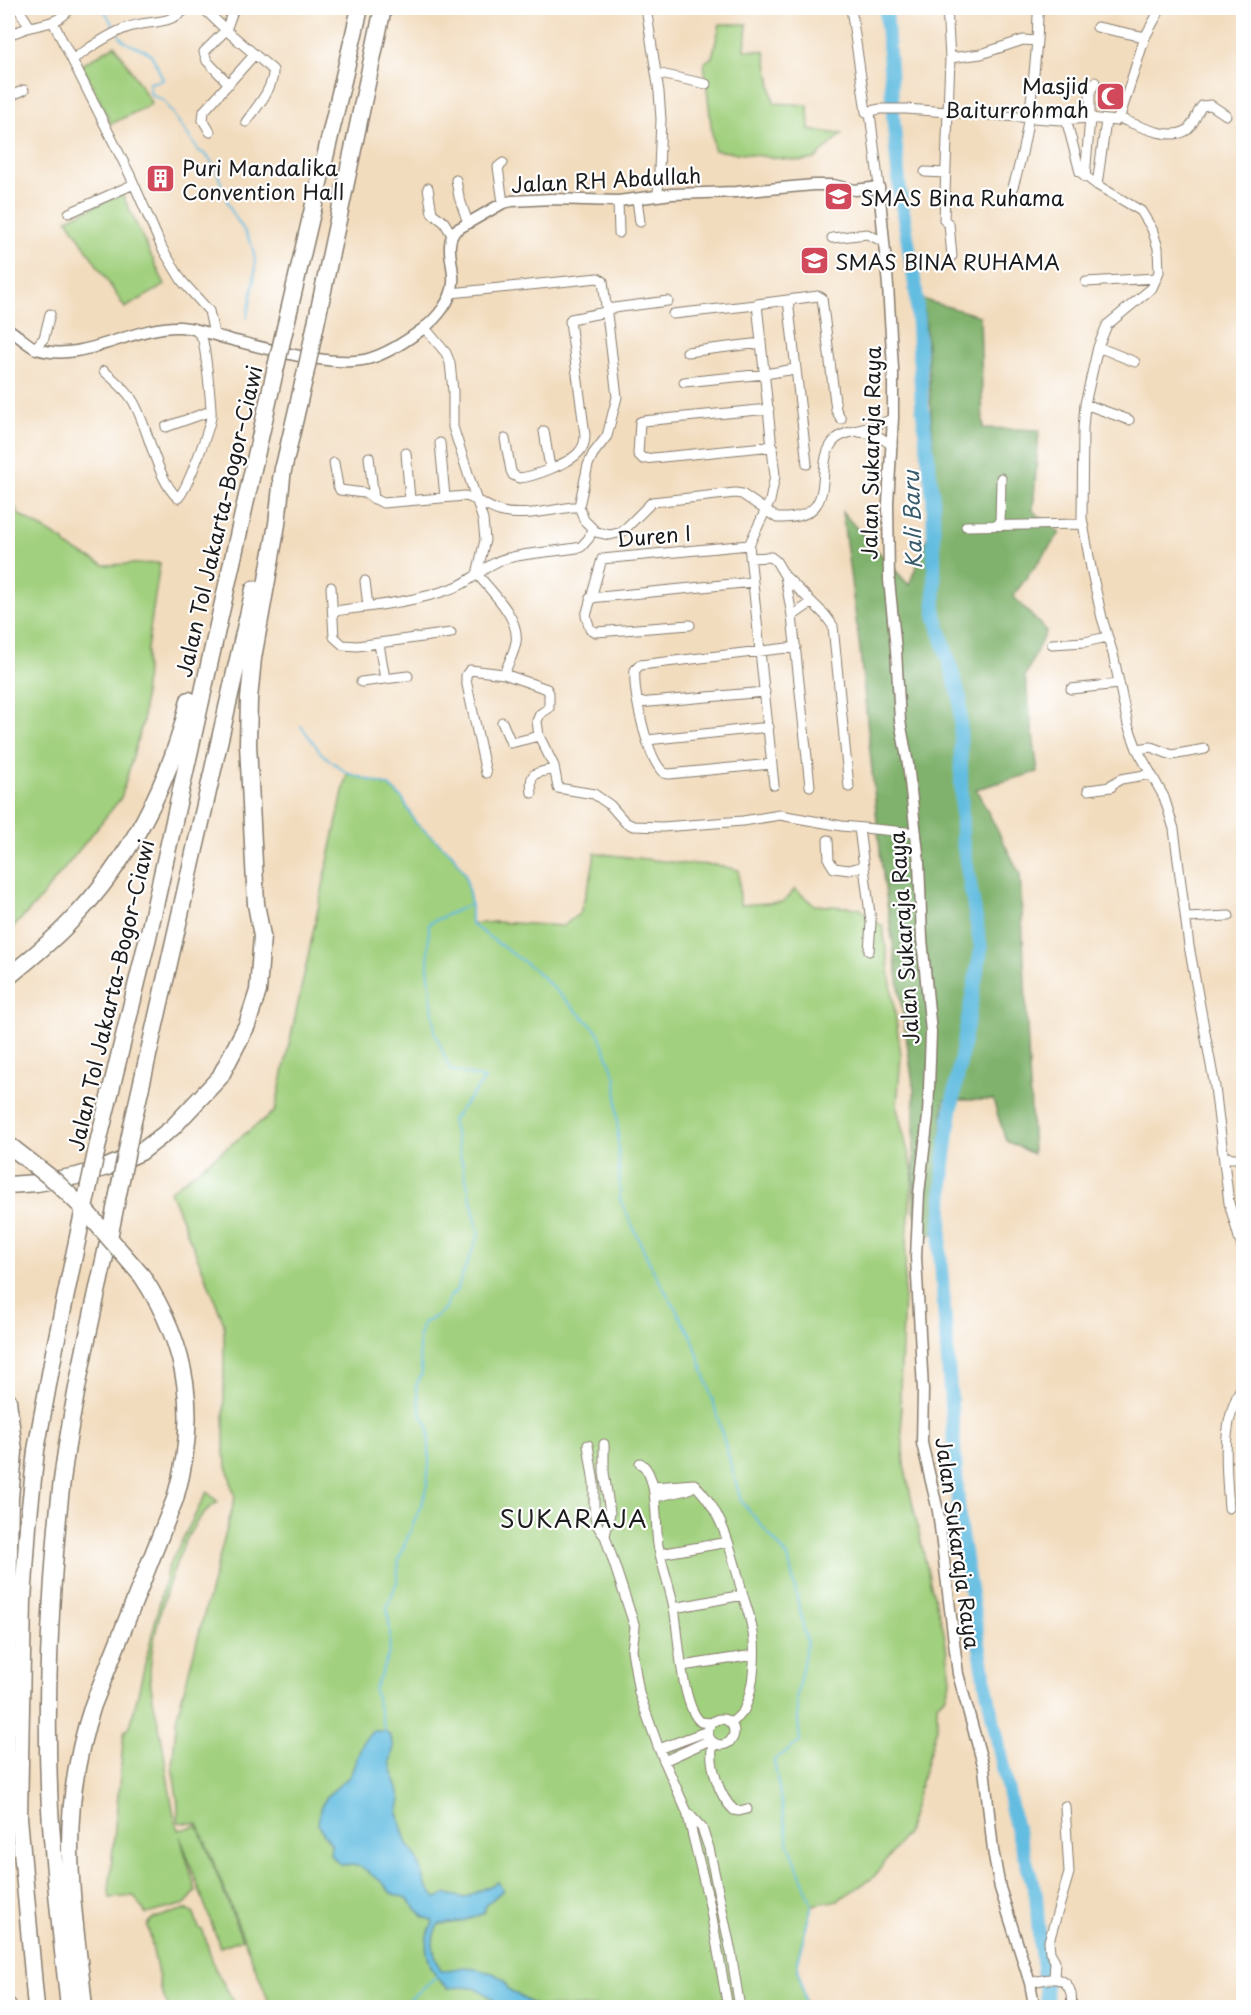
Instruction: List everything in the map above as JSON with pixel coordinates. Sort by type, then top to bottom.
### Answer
[{"type":"highway","name":"Jalan Tol Jakarta–Bogor–Ciawi","points":[[36,2007],[19,1817],[23,1600],[36,1450],[55,1347],[99,1139],[148,937],[275,370],[360,8]]},
{"type":"highway","points":[[69,2007],[50,1810],[48,1696],[57,1527],[66,1456],[76,1395],[132,1126],[305,375],[383,8]]},
{"type":"highway","points":[[8,977],[55,937],[88,902],[129,846],[164,777],[183,725],[237,504],[262,427]]},
{"type":"highway","points":[[8,1185],[77,1176],[107,1167],[141,1152],[172,1128],[220,1077],[247,1025],[258,991],[262,936],[256,899],[248,744],[249,699],[255,648],[277,524],[283,468]]},
{"type":"highway","points":[[9,1146],[54,1181],[85,1210],[142,1276],[159,1302],[172,1331],[184,1370],[188,1406],[188,1437],[175,1499],[93,1705],[84,1731],[77,1767],[72,1800],[70,1846],[84,2007]]},
{"type":"highway","points":[[8,1400],[14,1452],[10,1498],[8,1602]]},
{"type":"street","points":[[18,8],[30,27]]},
{"type":"street","points":[[8,36],[30,27],[53,22],[70,8]]},
{"type":"street","points":[[73,59],[111,34],[129,27],[168,21],[187,8]]},
{"type":"street","points":[[203,8],[273,70],[274,73],[262,99],[246,122]]},
{"type":"street","points":[[229,84],[207,61],[204,52],[226,30],[234,8]]},
{"type":"street","points":[[646,8],[661,119],[658,196]]},
{"type":"street","points":[[850,8],[866,112],[870,114],[879,187]]},
{"type":"street","points":[[947,8],[950,58],[944,220],[949,224],[952,256]]},
{"type":"street","points":[[1014,187],[1028,117],[1039,8]]},
{"type":"street","points":[[866,112],[880,109],[906,109],[1116,121],[1119,118],[1145,37],[1161,8]]},
{"type":"street","points":[[53,22],[134,184],[162,248],[182,281],[208,311],[212,319],[214,334]]},
{"type":"street","points":[[1097,27],[1145,37]]},
{"type":"street","points":[[950,58],[981,54],[1023,40],[1037,41]]},
{"type":"street","points":[[210,132],[203,120],[204,111],[255,54]]},
{"type":"street","points":[[656,73],[706,84]]},
{"type":"street","points":[[1085,177],[1090,94],[1095,81]]},
{"type":"street","points":[[8,97],[24,90]]},
{"type":"street","points":[[1119,118],[1153,131],[1178,133],[1187,130],[1202,106],[1211,105],[1226,115]]},
{"type":"street","points":[[1066,119],[1078,167],[1085,177],[1131,204],[1145,216],[1152,229],[1160,260],[1157,278],[1147,294],[1107,325],[1098,347],[1085,404],[1083,524],[1091,568],[1128,725],[1137,749],[1164,797],[1172,819],[1189,946],[1215,1087],[1229,1203],[1234,1227],[1244,1255]]},
{"type":"street","points":[[1097,185],[1106,121]]},
{"type":"street","points":[[503,163],[498,167],[503,203]]},
{"type":"street","points":[[924,172],[945,173]]},
{"type":"street","points":[[456,180],[468,223]]},
{"type":"street","points":[[69,213],[134,184]]},
{"type":"street","name":"Jalan RH Abdullah","points":[[452,235],[503,203],[552,199],[618,201],[814,185],[833,185],[855,190],[879,187]]},
{"type":"street","name":"Jalan Sukaraja Raya","points":[[879,187],[892,349],[893,418],[888,503],[888,571],[900,721],[908,764],[916,834],[931,1041],[928,1116],[918,1204],[916,1257],[923,1390],[922,1443],[938,1511],[958,1674],[984,1768],[993,1850],[1000,1888],[1034,1982]]},
{"type":"street","points":[[8,329],[22,337],[34,349],[45,351],[79,350],[160,327],[193,328],[320,358],[353,361],[370,358],[387,351],[424,327],[440,311],[451,293],[453,283],[450,246],[452,235],[444,222],[432,213],[428,188]]},
{"type":"street","points":[[637,199],[640,222]]},
{"type":"street","points":[[618,201],[619,233]]},
{"type":"street","points":[[832,238],[867,234],[884,242]]},
{"type":"street","points":[[451,293],[598,278],[603,281],[616,401],[607,436],[593,454],[588,465],[579,506],[584,520],[592,528],[604,534],[616,535],[628,528],[652,502],[713,495],[742,494],[765,512],[777,518],[800,516],[813,509],[820,498],[828,451],[839,436],[885,424],[893,418]]},
{"type":"street","points":[[1086,282],[1157,278]]},
{"type":"street","points":[[673,314],[818,296],[822,298],[836,410],[841,419]]},
{"type":"street","points":[[788,300],[807,464]]},
{"type":"street","points":[[505,439],[511,471],[516,477],[522,478],[550,468],[578,454],[585,440],[571,319],[606,310],[668,302]]},
{"type":"street","points":[[756,305],[773,446],[774,487],[749,545],[762,651],[774,785]]},
{"type":"street","points":[[34,349],[44,338],[50,314]]},
{"type":"street","points":[[424,327],[446,353],[450,363],[453,427],[483,520],[485,540],[477,574]]},
{"type":"street","points":[[104,371],[126,391],[134,402],[161,469],[172,492],[178,498],[183,495],[188,483],[211,417],[203,339],[193,328]]},
{"type":"street","points":[[687,352],[761,343]]},
{"type":"street","points":[[1098,347],[1136,362]]},
{"type":"street","points":[[684,382],[795,369]]},
{"type":"street","points":[[1085,404],[1129,420]]},
{"type":"street","points":[[768,408],[640,422],[638,454],[643,459],[773,446]]},
{"type":"street","points":[[166,427],[211,411]]},
{"type":"street","points":[[544,430],[550,468]]},
{"type":"street","points":[[857,432],[875,434],[892,445]]},
{"type":"street","points":[[440,443],[444,497]]},
{"type":"street","points":[[406,453],[410,500]]},
{"type":"street","points":[[369,457],[374,499]]},
{"type":"street","points":[[334,463],[340,490],[358,492],[383,503],[465,496],[475,498],[499,511],[514,514],[579,506]]},
{"type":"street","points":[[1000,525],[1001,478]]},
{"type":"street","points":[[966,526],[1083,524]]},
{"type":"street","points":[[333,611],[412,600],[443,591],[469,581],[477,574],[507,558],[581,546],[589,538],[592,528]]},
{"type":"street","name":"Duren I","points":[[590,598],[602,559],[605,557],[749,545]]},
{"type":"street","points":[[750,558],[771,557],[776,561],[785,576],[825,615],[834,631],[849,787]]},
{"type":"street","points":[[477,574],[500,601],[513,622],[516,642],[504,674]]},
{"type":"street","points":[[785,576],[796,647],[810,786]]},
{"type":"street","points":[[365,581],[369,606]]},
{"type":"street","points":[[690,625],[596,632],[590,629],[586,616],[590,598],[753,582]]},
{"type":"street","points":[[331,587],[336,641],[351,646],[451,633]]},
{"type":"street","points":[[792,616],[811,603]]},
{"type":"street","points":[[1052,644],[1085,642],[1107,637]]},
{"type":"street","points":[[379,644],[385,679]]},
{"type":"street","points":[[772,764],[669,774],[660,770],[649,749],[638,703],[634,670],[640,665],[796,647]]},
{"type":"street","points":[[486,773],[466,675],[470,670],[504,674],[549,691],[549,708],[540,714],[537,721],[539,736],[554,766],[558,788],[594,794],[610,805],[625,822],[633,826],[662,827],[743,821],[780,814],[822,823],[916,834]]},
{"type":"street","points":[[361,681],[408,676]]},
{"type":"street","points":[[1071,689],[1119,684]]},
{"type":"street","points":[[638,703],[765,692]]},
{"type":"street","points":[[502,722],[511,743],[539,736]]},
{"type":"street","points":[[647,740],[769,727]]},
{"type":"street","points":[[1137,749],[1151,747],[1162,749],[1172,755],[1205,749]]},
{"type":"street","points":[[532,793],[529,782],[531,777],[553,769]]},
{"type":"street","points":[[1088,790],[1111,788],[1111,785],[1121,779],[1151,774]]},
{"type":"street","points":[[859,828],[871,922],[869,951]]},
{"type":"street","points":[[828,840],[830,860],[834,868],[849,870],[864,866]]},
{"type":"street","points":[[1186,918],[1229,916]]},
{"type":"street","points":[[1224,1157],[1244,1159]]},
{"type":"street","points":[[1229,1508],[1226,1456],[1229,1417],[1233,1402],[1244,1382]]},
{"type":"street","points":[[604,1444],[604,1472],[610,1513],[605,1536]]},
{"type":"street","points":[[588,1445],[593,1478],[595,1522],[605,1536],[635,1627],[632,1650],[635,1674],[645,1712],[687,1812],[710,1906],[728,2007]]},
{"type":"street","points":[[640,1462],[646,1466],[654,1487],[660,1554],[674,1608],[682,1666],[692,1713],[711,1734],[724,1745],[729,1743],[735,1733],[731,1723],[721,1719],[711,1734],[664,1761]]},
{"type":"street","points":[[654,1487],[696,1485],[708,1498],[728,1542],[753,1629],[754,1655],[746,1704],[741,1714],[731,1723]]},
{"type":"street","points":[[654,1497],[687,1490],[696,1485]]},
{"type":"street","points":[[660,1554],[728,1542]]},
{"type":"street","points":[[674,1608],[742,1595]]},
{"type":"street","points":[[682,1666],[754,1655]]},
{"type":"street","points":[[659,1749],[711,1734]]},
{"type":"street","points":[[711,1734],[712,1767],[724,1797],[734,1810],[747,1809]]},
{"type":"street","points":[[1052,1979],[1055,1961],[1050,1952],[1049,1941],[1069,1873],[1065,1806]]},
{"type":"street","points":[[687,1812],[702,1828],[709,1848],[740,2007]]},
{"type":"street","points":[[1032,2007],[1034,1982],[1052,1979],[1066,1985],[1071,1993],[1070,2007]]},
{"type":"green space","points":[[720,24],[747,24],[745,50],[765,51],[774,103],[808,105],[809,130],[842,134],[815,159],[801,161],[714,150],[704,63],[712,57]]},
{"type":"green space","points":[[115,45],[152,104],[111,124],[82,65]]},
{"type":"green space","points":[[122,194],[165,285],[125,308],[67,219]]},
{"type":"green space","points":[[921,299],[980,316],[983,428],[1039,430],[1033,511],[1060,533],[1013,596],[1046,631],[1025,676],[1038,772],[976,789],[1020,874],[1033,1154],[1006,1141],[993,1100],[944,1100],[936,1232],[922,1237],[914,1208],[914,1091],[881,861],[860,650],[842,512],[909,585],[937,512],[925,316]]},
{"type":"green space","points":[[8,488],[18,514],[64,541],[66,546],[104,565],[160,563],[147,649],[143,721],[121,798],[35,905],[8,932]]},
{"type":"green space","points":[[347,773],[389,786],[403,799],[415,822],[452,854],[465,873],[471,904],[471,924],[495,922],[563,926],[580,913],[595,853],[687,864],[717,865],[739,870],[740,905],[783,902],[795,889],[814,905],[859,908],[883,927],[901,1056],[897,1108],[913,1172],[906,1249],[900,1391],[904,1465],[930,1582],[943,1627],[951,1678],[946,1695],[937,1704],[937,1727],[906,1834],[873,1878],[838,1900],[812,1905],[797,1962],[806,2007],[271,2007],[198,1824],[178,1822],[178,1803],[172,1766],[177,1716],[235,1498],[224,1454],[224,1324],[170,1191],[275,1111]]},
{"type":"green space","points":[[207,1492],[218,1502],[206,1511],[194,1526],[175,1566],[160,1612],[150,1680],[178,1830],[198,1826],[242,1939],[220,1947],[180,1836],[196,1891],[186,1904],[146,1914],[134,1896],[110,1898],[109,1890],[124,1732],[131,1723],[168,1567]]},
{"type":"green space","points":[[185,1909],[194,1913],[199,1928],[203,1931],[215,1969],[237,2007],[169,2007],[162,1994],[148,1926],[152,1919]]},
{"type":"water","points":[[373,1731],[385,1731],[390,1736],[394,1747],[390,1762],[401,1800],[398,1813],[405,1839],[417,1858],[427,1887],[436,1898],[447,1894],[465,1898],[498,1882],[503,1890],[486,1905],[484,1913],[462,1921],[439,1924],[433,1941],[434,1953],[441,1971],[465,1967],[493,1973],[504,1980],[508,1989],[537,2007],[501,2007],[478,1989],[448,1988],[436,1975],[428,1958],[427,1940],[432,1920],[424,1917],[406,1898],[391,1893],[383,1883],[359,1866],[340,1864],[330,1854],[331,1844],[318,1825],[320,1808],[328,1795],[350,1776],[364,1740]]},
{"type":"waterway","points":[[103,8],[116,30]]},
{"type":"waterway","name":"Kali Baru","points":[[886,8],[900,193],[916,291],[922,406],[933,499],[935,615],[960,698],[962,837],[981,949],[951,1111],[944,1163],[940,1252],[960,1528],[986,1685],[1014,1820],[1036,1895],[1048,2008]]},
{"type":"waterway","points":[[119,35],[126,42],[145,50],[154,59],[163,80],[149,83],[151,95],[163,100],[199,151],[211,161],[230,208],[249,240],[254,254],[255,269],[247,318]]},
{"type":"waterway","points":[[301,726],[322,754],[347,773],[389,786],[403,799],[415,822],[452,854],[465,873],[471,904],[471,924],[535,970],[598,1032],[616,1078],[620,1199],[653,1270],[692,1337],[711,1394],[741,1501],[788,1557],[807,1643],[796,1698],[800,1742],[774,1760],[788,1842],[812,1905],[797,1962],[806,2008]]},
{"type":"waterway","points":[[385,1731],[374,1690],[389,1653],[390,1631],[387,1607],[397,1582],[399,1558],[426,1493],[429,1464],[429,1428],[421,1414],[416,1386],[422,1373],[419,1336],[423,1323],[438,1315],[456,1291],[479,1234],[452,1120],[485,1079],[450,1070],[435,1032],[428,966],[429,923],[471,904]]},
{"type":"waterway","points":[[400,2008],[437,1976]]},
{"type":"place","name":"Masjid Baiturrohmah","points":[[1110,97]]},
{"type":"place","name":"Puri Mandalika Convention Hall","points":[[161,179]]},
{"type":"place","name":"SMAS Bina Ruhama","points":[[839,197]]},
{"type":"place","name":"SMAS BINA RUHAMA","points":[[814,261]]},
{"type":"district","name":"SUKARAJA","points":[[574,1518]]}]
